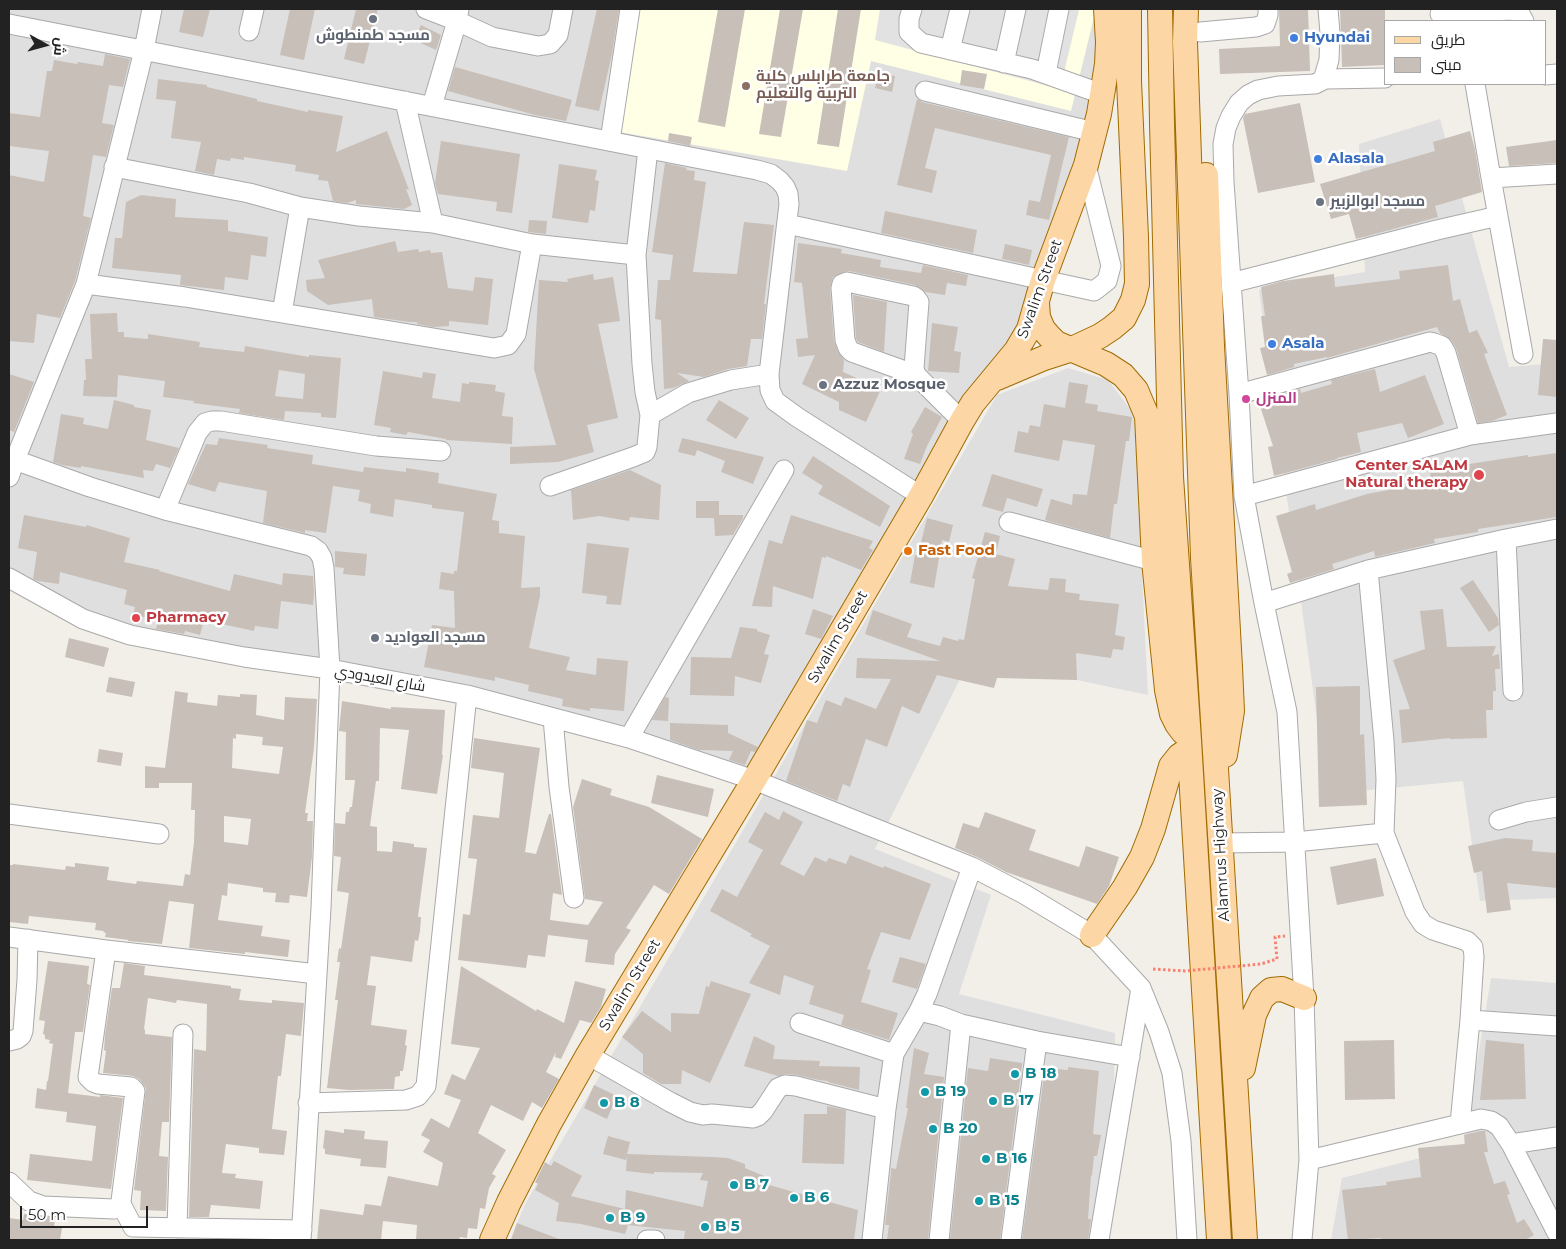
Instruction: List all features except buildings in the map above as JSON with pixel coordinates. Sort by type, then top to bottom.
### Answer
[{"type":"main road","name":"Swalim Street","points":[[492,1240],[513,1193],[588,1055],[754,780],[921,496],[962,422],[1016,350],[1029,329],[1043,280],[1086,165],[1094,132],[1107,64],[1106,9]]},
{"type":"main road","points":[[991,381],[1100,336],[1124,318],[1133,300],[1137,284],[1129,9]]},
{"type":"main road","name":"Alamrus Highway","points":[[1160,9],[1171,477],[1219,1240]]},
{"type":"main road","name":"Alamrus Highway","points":[[1186,9],[1184,42],[1199,470],[1245,1240]]},
{"type":"main road","points":[[1200,9],[1212,346],[1232,711],[1227,748],[1218,788]]},
{"type":"main road","points":[[1037,304],[1038,317],[1043,329],[1056,343],[1106,364],[1123,375],[1136,390],[1146,416],[1154,561],[1167,690],[1172,714],[1189,744],[1171,766],[1153,829],[1142,857],[1092,935]]},
{"type":"main road","points":[[1236,1102],[1254,1015],[1262,998],[1271,990],[1282,989],[1304,998]]},
{"type":"street","points":[[106,950],[88,1077],[98,1084],[131,1087],[135,1091],[121,1201],[134,1234],[177,1228],[301,1235],[321,908],[330,669],[322,558],[318,551],[311,546],[165,510],[90,487],[12,469],[16,435],[86,284],[144,50],[152,9]]},
{"type":"street","points":[[249,31],[254,9]]},
{"type":"street","points":[[426,9],[458,15],[492,37],[538,46],[550,44],[558,35],[563,9]]},
{"type":"street","points":[[610,141],[630,9]]},
{"type":"street","points":[[912,9],[909,20],[910,32],[921,44],[1004,62],[1046,74],[1102,94]]},
{"type":"street","points":[[950,50],[960,9]]},
{"type":"street","points":[[1004,62],[1016,9]]},
{"type":"street","points":[[1046,74],[1060,9]]},
{"type":"street","points":[[1200,32],[1256,27],[1265,24],[1268,9]]},
{"type":"street","points":[[1324,79],[1329,60],[1330,33],[1328,9]]},
{"type":"street","points":[[1440,14],[1511,10],[1520,12],[1524,20]]},
{"type":"street","points":[[432,106],[458,15]]},
{"type":"street","points":[[9,24],[771,174],[780,181],[788,194],[789,204],[769,374],[770,390],[775,401],[921,496]]},
{"type":"street","points":[[1302,1240],[1310,1160],[1304,998],[1287,712],[1244,496],[1240,394],[1224,182],[1223,144],[1226,128],[1239,103],[1248,95],[1258,90],[1278,86],[1315,84],[1324,79],[1384,78]]},
{"type":"street","points":[[1476,85],[1523,354]]},
{"type":"street","points":[[925,91],[1094,132]]},
{"type":"street","points":[[405,101],[433,223]]},
{"type":"street","points":[[550,486],[633,458],[645,452],[647,447],[650,415],[642,364],[636,256],[648,149]]},
{"type":"street","points":[[787,224],[1094,291],[1107,281],[1111,266],[1086,165]]},
{"type":"street","points":[[114,167],[249,193],[300,207],[359,216],[433,223],[532,244],[636,256]]},
{"type":"street","points":[[1491,178],[1557,174]]},
{"type":"street","points":[[282,313],[300,207]]},
{"type":"street","points":[[1231,283],[1498,216]]},
{"type":"street","points":[[86,284],[185,297],[494,348],[508,345],[516,334],[532,244]]},
{"type":"street","points":[[916,375],[914,368],[919,302],[916,298],[847,282],[842,284],[845,340],[848,348],[852,352],[916,375],[962,422]]},
{"type":"street","points":[[1240,394],[1430,342],[1442,346],[1446,353],[1470,435]]},
{"type":"street","points":[[650,415],[688,393],[731,380],[769,374]]},
{"type":"street","points":[[165,510],[197,433],[205,423],[212,421],[376,446],[441,451]]},
{"type":"street","points":[[1244,496],[1470,435],[1557,423]]},
{"type":"street","points":[[629,738],[784,470]]},
{"type":"street","points":[[1009,522],[1154,561]]},
{"type":"street","points":[[1264,603],[1368,570],[1557,529]]},
{"type":"street","points":[[1506,539],[1513,691]]},
{"type":"street","points":[[1368,570],[1384,741],[1386,779],[1384,833],[1415,912],[1422,924],[1433,930],[1467,940],[1473,947],[1470,1020],[1460,1124]]},
{"type":"street","name":"شارع العيدودي","points":[[9,578],[83,619],[130,635],[244,657],[330,669],[467,695],[629,738],[754,780],[972,867],[1024,894],[1092,935],[1141,988],[1160,1032],[1172,1073],[1181,1141],[1187,1240]]},
{"type":"street","points":[[308,1103],[406,1100],[418,1096],[426,1086],[467,695]]},
{"type":"street","points":[[553,718],[559,787],[574,898]]},
{"type":"street","points":[[1499,820],[1526,812],[1557,807]]},
{"type":"street","points":[[9,814],[159,834]]},
{"type":"street","points":[[1220,843],[1295,842],[1384,833]]},
{"type":"street","points":[[872,1240],[894,1054],[927,994],[972,867]]},
{"type":"street","points":[[9,937],[317,974]]},
{"type":"street","points":[[9,1041],[17,1039],[23,1031],[28,939]]},
{"type":"street","points":[[1099,1240],[1141,988]]},
{"type":"street","points":[[919,1011],[962,1024],[1037,1041],[1130,1057]]},
{"type":"street","points":[[1470,1020],[1557,1026]]},
{"type":"street","points":[[800,1023],[894,1054]]},
{"type":"street","points":[[939,1240],[962,1024]]},
{"type":"street","points":[[177,1228],[183,1034]]},
{"type":"street","points":[[1011,1240],[1037,1041]]},
{"type":"street","points":[[588,1055],[670,1102],[690,1112],[703,1115],[712,1114],[752,1118],[758,1116],[778,1088],[785,1085],[796,1086],[886,1109]]},
{"type":"street","points":[[1310,1160],[1481,1119],[1491,1121],[1499,1126],[1551,1209],[1557,1233]]},
{"type":"street","points":[[1511,1144],[1557,1137]]},
{"type":"street","points":[[9,1182],[29,1201],[43,1206],[114,1209],[122,1206]]},
{"type":"street","points":[[648,1240],[655,1240]]},
{"type":"path","points":[[1153,969],[1204,969],[1261,964],[1277,959]]},
{"type":"shaded area","points":[[9,9],[1097,9],[1107,64],[1025,327],[752,777],[629,738],[131,633],[9,577]]},
{"type":"shaded area","name":"جامعة طرابلس كلية التربية والتعليم","points":[[640,9],[1096,9],[1071,111],[871,61],[847,171],[619,132]]},
{"type":"shaded area","points":[[880,9],[1079,10],[1060,89],[875,40]]},
{"type":"shaded area","points":[[1440,119],[1509,367],[1557,363],[1557,898],[1480,901],[1463,781],[1327,794],[1259,290],[1365,272],[1359,144]]},
{"type":"shaded area","points":[[1068,368],[1108,380],[1134,414],[1148,695],[1077,680],[967,665],[875,849],[991,895],[959,994],[1115,1033],[1113,1126],[1097,1188],[1100,1198],[1101,1236],[1109,1240],[510,1240],[525,1204],[997,395]]},
{"type":"shaded area","points":[[1491,978],[1557,983],[1557,1240],[1331,1240],[1342,1178],[1463,1147]]},
{"type":"place","name":"مسجد طمنطوش","points":[[373,19]]},
{"type":"place","name":"Hyundai","points":[[1294,38]]},
{"type":"place","name":"جامعة طرابلس كلية التربية والتعليم","points":[[746,86]]},
{"type":"place","name":"Alasala","points":[[1318,159]]},
{"type":"place","name":"مسجد ابوالزبير","points":[[1320,202]]},
{"type":"place","name":"Asala","points":[[1272,344]]},
{"type":"place","name":"Azzuz Mosque","points":[[823,385]]},
{"type":"place","name":"المنزل","points":[[1246,399]]},
{"type":"place","name":"Center SALAM Natural therapy","points":[[1479,475]]},
{"type":"place","name":"Fast Food","points":[[908,551]]},
{"type":"place","name":"Pharmacy","points":[[136,618]]},
{"type":"place","name":"مسجد العواديد","points":[[375,638]]},
{"type":"place","name":"B 18","points":[[1015,1074]]},
{"type":"place","name":"B 19","points":[[925,1092]]},
{"type":"place","name":"B 17","points":[[993,1101]]},
{"type":"place","name":"B 8","points":[[604,1103]]},
{"type":"place","name":"B 20","points":[[933,1129]]},
{"type":"place","name":"B 16","points":[[986,1159]]},
{"type":"place","name":"B 7","points":[[734,1185]]},
{"type":"place","name":"B 6","points":[[794,1198]]},
{"type":"place","name":"B 15","points":[[979,1201]]},
{"type":"place","name":"B 9","points":[[610,1218]]},
{"type":"place","name":"B 5","points":[[705,1227]]}]
